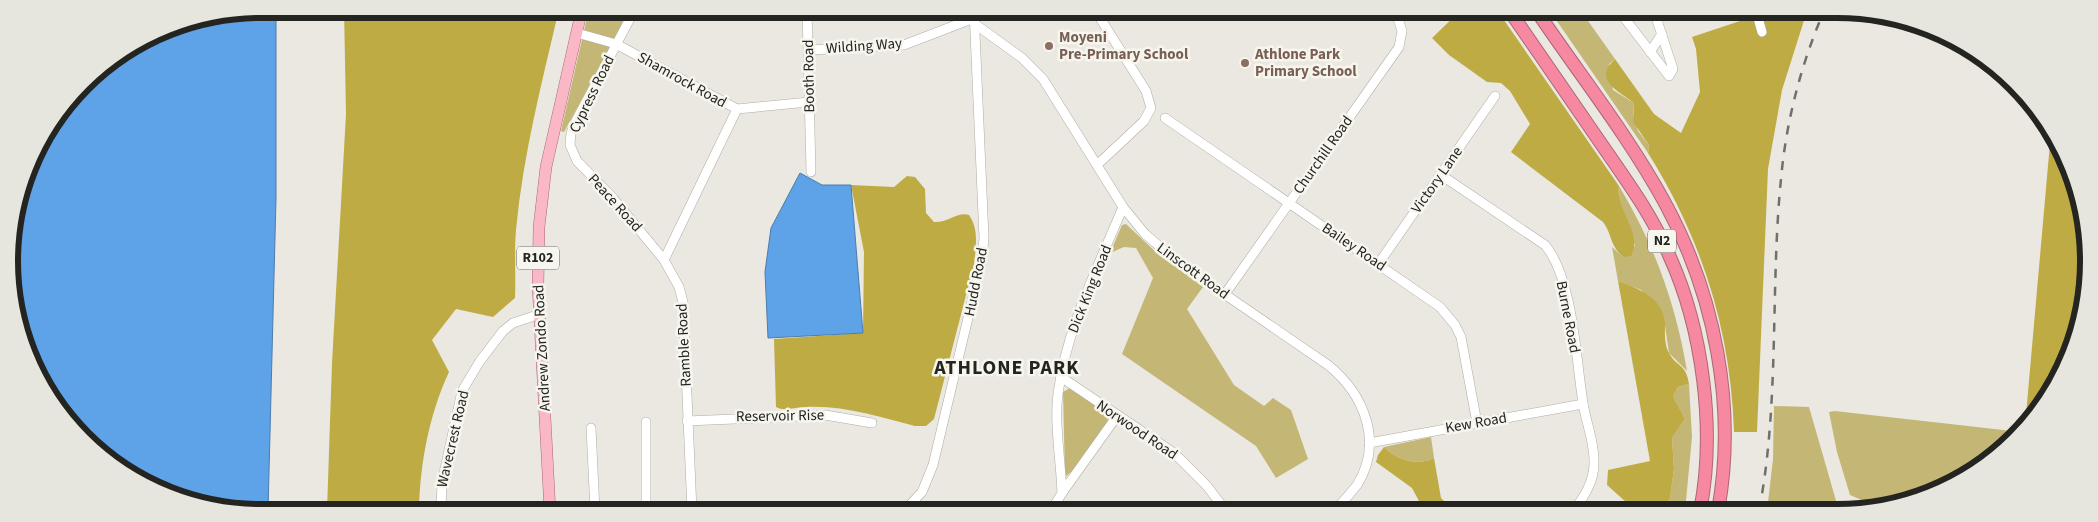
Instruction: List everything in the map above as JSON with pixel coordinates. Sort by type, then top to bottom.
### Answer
[{"type":"highway","name":"N2","points":[[1514,18],[1645,208],[1670,255],[1687,305],[1702,371],[1706,435],[1705,486],[1701,504]]},
{"type":"highway","name":"N2","points":[[1541,18],[1638,159],[1665,203],[1700,284],[1720,369],[1722,387],[1725,424],[1724,480],[1719,504]]},
{"type":"main road","name":"Andrew Zondo Road","points":[[550,504],[538,254],[542,200],[553,134],[580,18]]},
{"type":"street","name":"Cypress Road","points":[[570,144],[571,133],[576,121],[630,18]]},
{"type":"street","name":"Booth Road","points":[[808,18],[812,172]]},
{"type":"street","name":"Wilding Way","points":[[810,50],[904,45],[972,18]]},
{"type":"street","name":"Hudd Road","points":[[911,504],[922,492],[933,464],[982,259],[984,229],[974,18]]},
{"type":"street","name":"Linscott Road","points":[[975,18],[1022,58],[1043,79],[1123,207],[1155,244],[1328,365],[1346,380],[1362,404],[1370,443],[1364,470],[1357,484],[1340,504]]},
{"type":"street","points":[[1097,165],[1144,121],[1151,108],[1146,91],[1100,18]]},
{"type":"street","name":"Churchill Road","points":[[1225,294],[1400,47],[1402,31],[1398,18]]},
{"type":"street","points":[[1624,18],[1669,76],[1673,70],[1656,18]]},
{"type":"street","points":[[1758,18],[1762,32]]},
{"type":"street","name":"Cypress Road","points":[[577,33],[616,44]]},
{"type":"street","points":[[1650,52],[1662,34]]},
{"type":"street","name":"Shamrock Road","points":[[616,44],[737,109],[809,102]]},
{"type":"street","name":"Victory Lane","points":[[1379,263],[1495,96]]},
{"type":"street","points":[[664,260],[737,109]]},
{"type":"street","name":"Bailey Road","points":[[1164,118],[1290,202],[1440,307],[1455,325],[1461,337],[1477,423]]},
{"type":"street","name":"Peace Road","points":[[570,144],[577,161],[618,203],[664,260]]},
{"type":"street","name":"Burne Road","points":[[1441,175],[1545,245],[1556,260],[1568,308],[1594,464],[1590,485],[1578,504]]},
{"type":"street","name":"Dick King Road","points":[[1062,492],[1057,396],[1069,344],[1123,207]]},
{"type":"street","name":"Ramble Road","points":[[664,260],[679,287],[683,302],[692,504]]},
{"type":"street","name":"Wavecrest Road","points":[[441,504],[442,482],[462,391],[480,361],[503,331],[519,321],[540,314]]},
{"type":"street","name":"Norwood Road","points":[[1061,378],[1163,445],[1187,465],[1221,504]]},
{"type":"street","name":"Kew Road","points":[[1370,443],[1583,404]]},
{"type":"street","name":"Reservoir Rise","points":[[687,420],[825,415],[872,423]]},
{"type":"street","points":[[1055,504],[1117,416]]},
{"type":"street","points":[[646,422],[646,504]]},
{"type":"street","points":[[591,428],[595,504]]},
{"type":"shaded area","points":[[344,18],[557,18],[523,174],[515,238],[515,298],[493,317],[456,309],[432,340],[449,372],[431,422],[421,476],[419,504],[327,504],[332,363],[346,114]]},
{"type":"shaded area","points":[[587,18],[626,18],[564,132],[561,131]]},
{"type":"shaded area","points":[[1453,18],[1503,18],[1619,186],[1621,204],[1634,239],[1634,248],[1631,256],[1623,257],[1613,244],[1603,222],[1511,152],[1530,124],[1510,91],[1501,83],[1487,82],[1449,55],[1432,38]]},
{"type":"shaded area","points":[[1555,18],[1586,18],[1615,59],[1609,64],[1613,90],[1634,103],[1633,116],[1638,131],[1649,145],[1648,153]]},
{"type":"shaded area","points":[[1749,18],[1805,18],[1782,90],[1768,169],[1757,432],[1734,432],[1732,395],[1720,322],[1698,252],[1684,219],[1648,153],[1649,145],[1633,122],[1634,103],[1610,84],[1606,73],[1615,59],[1654,114],[1681,133],[1700,92],[1696,49],[1692,37]]},
{"type":"shaded area","points":[[2050,143],[2068,183],[2076,213],[2080,245],[2080,277],[2076,309],[2068,339],[2048,383],[2026,414]]},
{"type":"shaded area","points":[[907,176],[915,177],[925,189],[926,213],[934,222],[965,214],[969,215],[976,232],[974,264],[934,419],[926,426],[915,426],[861,412],[834,408],[806,407],[786,409],[776,407],[774,339],[863,333],[864,252],[851,185],[894,187]]},
{"type":"shaded area","points":[[1619,186],[1643,230],[1662,275],[1677,322],[1687,371],[1669,353],[1664,319],[1641,290],[1618,281],[1612,247],[1623,257],[1635,246],[1622,209]]},
{"type":"shaded area","points":[[1126,224],[1160,256],[1203,287],[1187,309],[1234,385],[1264,406],[1273,398],[1291,410],[1308,459],[1276,478],[1256,446],[1122,354],[1153,278],[1136,248],[1124,247],[1110,253],[1122,225]]},
{"type":"shaded area","points":[[1618,281],[1648,295],[1659,306],[1665,322],[1667,349],[1688,377],[1689,384],[1678,387],[1673,396],[1685,419],[1672,438],[1674,469],[1670,498],[1667,504],[1628,504],[1607,485],[1608,470],[1650,461]]},
{"type":"shaded area","points":[[1689,384],[1692,437],[1686,504],[1667,504],[1670,498],[1674,469],[1672,438],[1685,419],[1673,396],[1678,387]]},
{"type":"shaded area","points":[[1070,388],[1107,414],[1108,421],[1078,466],[1065,477],[1063,392]]},
{"type":"shaded area","points":[[1774,406],[1809,407],[1837,504],[1768,504],[1773,459]]},
{"type":"shaded area","points":[[1835,411],[2011,431],[1985,454],[1945,479],[1915,492],[1885,500],[1867,502],[1850,495],[1837,452],[1829,412]]},
{"type":"shaded area","points":[[1431,437],[1434,458],[1421,462],[1401,459],[1384,447]]},
{"type":"shaded area","points":[[1384,447],[1395,456],[1408,461],[1421,462],[1434,458],[1441,498],[1447,504],[1424,504],[1419,501],[1412,488],[1376,462],[1378,455]]},
{"type":"water","points":[[245,18],[276,18],[276,198],[268,504],[245,504],[213,500],[168,486],[139,472],[113,454],[78,422],[50,383],[30,339],[22,309],[18,277],[18,245],[22,213],[30,183],[50,139],[78,100],[100,78],[139,50],[168,36],[213,22]]},
{"type":"water","points":[[800,173],[822,185],[851,185],[863,333],[768,338],[765,272],[771,228]]},
{"type":"railway","points":[[1760,504],[1770,429],[1778,220],[1783,158],[1796,93],[1808,52],[1821,18]]},
{"type":"place","name":"Moyeni Pre-Primary School","points":[[1049,46]]},
{"type":"place","name":"Athlone Park Primary School","points":[[1245,63]]},
{"type":"district","name":"ATHLONE PARK","points":[[1007,368]]}]
